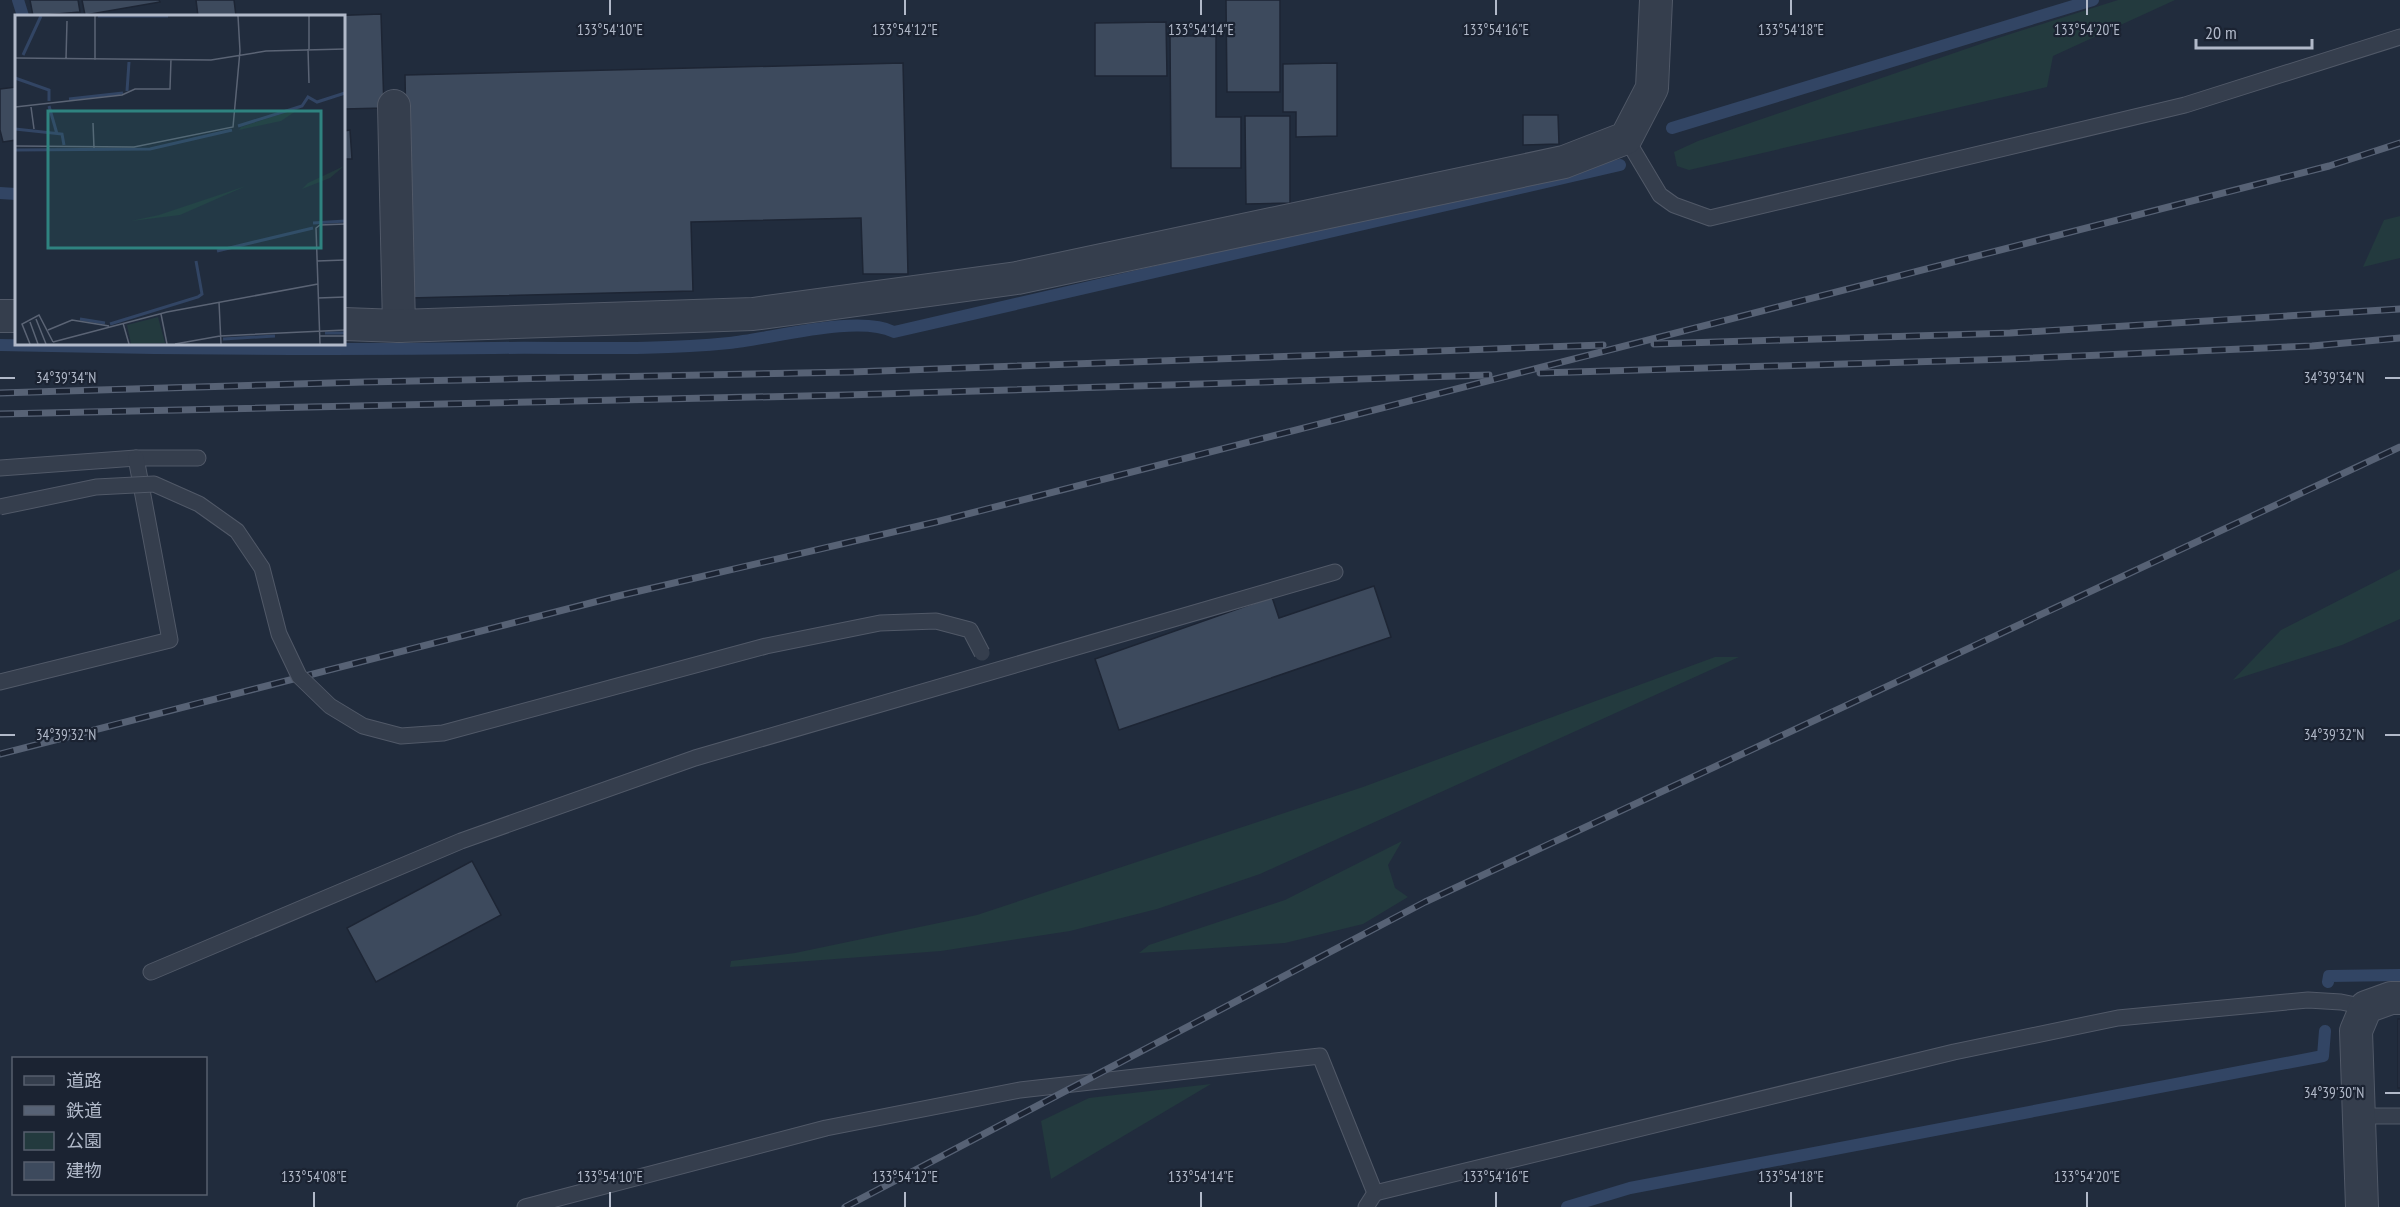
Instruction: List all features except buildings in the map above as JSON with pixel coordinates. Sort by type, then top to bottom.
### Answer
[{"type":"street","points":[[345,324],[399,326],[753,314],[1017,278],[1564,162],[1626,138],[1652,88],[1656,0]]},
{"type":"street","points":[[394,106],[399,326]]},
{"type":"street","points":[[2362,1207],[2356,1030],[2366,1007],[2391,998],[2400,998]]},
{"type":"lane","points":[[1626,138],[1660,195],[1674,205],[1710,218],[2185,105],[2400,37]]},
{"type":"lane","points":[[0,682],[170,640],[136,458]]},
{"type":"lane","points":[[0,468],[136,458],[198,458]]},
{"type":"lane","points":[[0,507],[96,487],[154,484],[199,504],[237,531],[262,568],[279,634],[299,676],[330,706],[363,726],[401,736],[443,733],[766,646],[880,622],[936,621],[970,630],[982,653],[986,673]]},
{"type":"lane","points":[[150,972],[472,837],[695,758],[1335,572]]},
{"type":"lane","points":[[1366,1207],[1375,1193],[1954,1052],[2118,1018],[2308,1000],[2366,1007]]},
{"type":"lane","points":[[525,1207],[826,1128],[1020,1090],[1320,1056],[1375,1193]]},
{"type":"lane","points":[[2359,1116],[2400,1116]]},
{"type":"green space","points":[[2118,0],[2175,0],[2053,56],[2047,87],[1689,170],[1677,166],[1674,152],[1698,141],[1998,38]]},
{"type":"green space","points":[[2400,216],[2400,258],[2363,267],[2384,220]]},
{"type":"green space","points":[[2400,569],[2400,619],[2342,645],[2233,680],[2281,630]]},
{"type":"green space","points":[[1715,657],[1739,657],[1260,874],[1157,909],[1070,931],[941,951],[730,967],[731,961],[795,953],[977,915],[1363,787]]},
{"type":"green space","points":[[1402,841],[1388,865],[1395,888],[1408,897],[1363,924],[1285,943],[1139,953],[1149,945],[1285,900]]},
{"type":"green space","points":[[1211,1084],[1051,1179],[1041,1121],[1089,1098]]},
{"type":"waterway","points":[[18,0],[23,15]]},
{"type":"waterway","points":[[1672,128],[2093,0]]},
{"type":"waterway","points":[[0,345],[247,349],[641,348],[729,343],[837,327],[878,327],[894,332],[1620,165]]},
{"type":"waterway","points":[[0,193],[15,194]]},
{"type":"waterway","points":[[2328,982],[2329,976],[2400,975]]},
{"type":"waterway","points":[[1567,1207],[1630,1188],[2323,1056],[2325,1031]]},
{"type":"railway","points":[[0,754],[618,596],[936,522],[2329,166],[2400,143]]},
{"type":"railway","points":[[1654,344],[2010,333],[2400,309]]},
{"type":"railway","points":[[1540,373],[2010,359],[2312,346],[2400,338]]},
{"type":"railway","points":[[0,393],[364,382],[851,372],[1603,345]]},
{"type":"railway","points":[[0,414],[846,395],[1489,375]]},
{"type":"railway","points":[[845,1207],[1425,902],[2400,447]]}]
